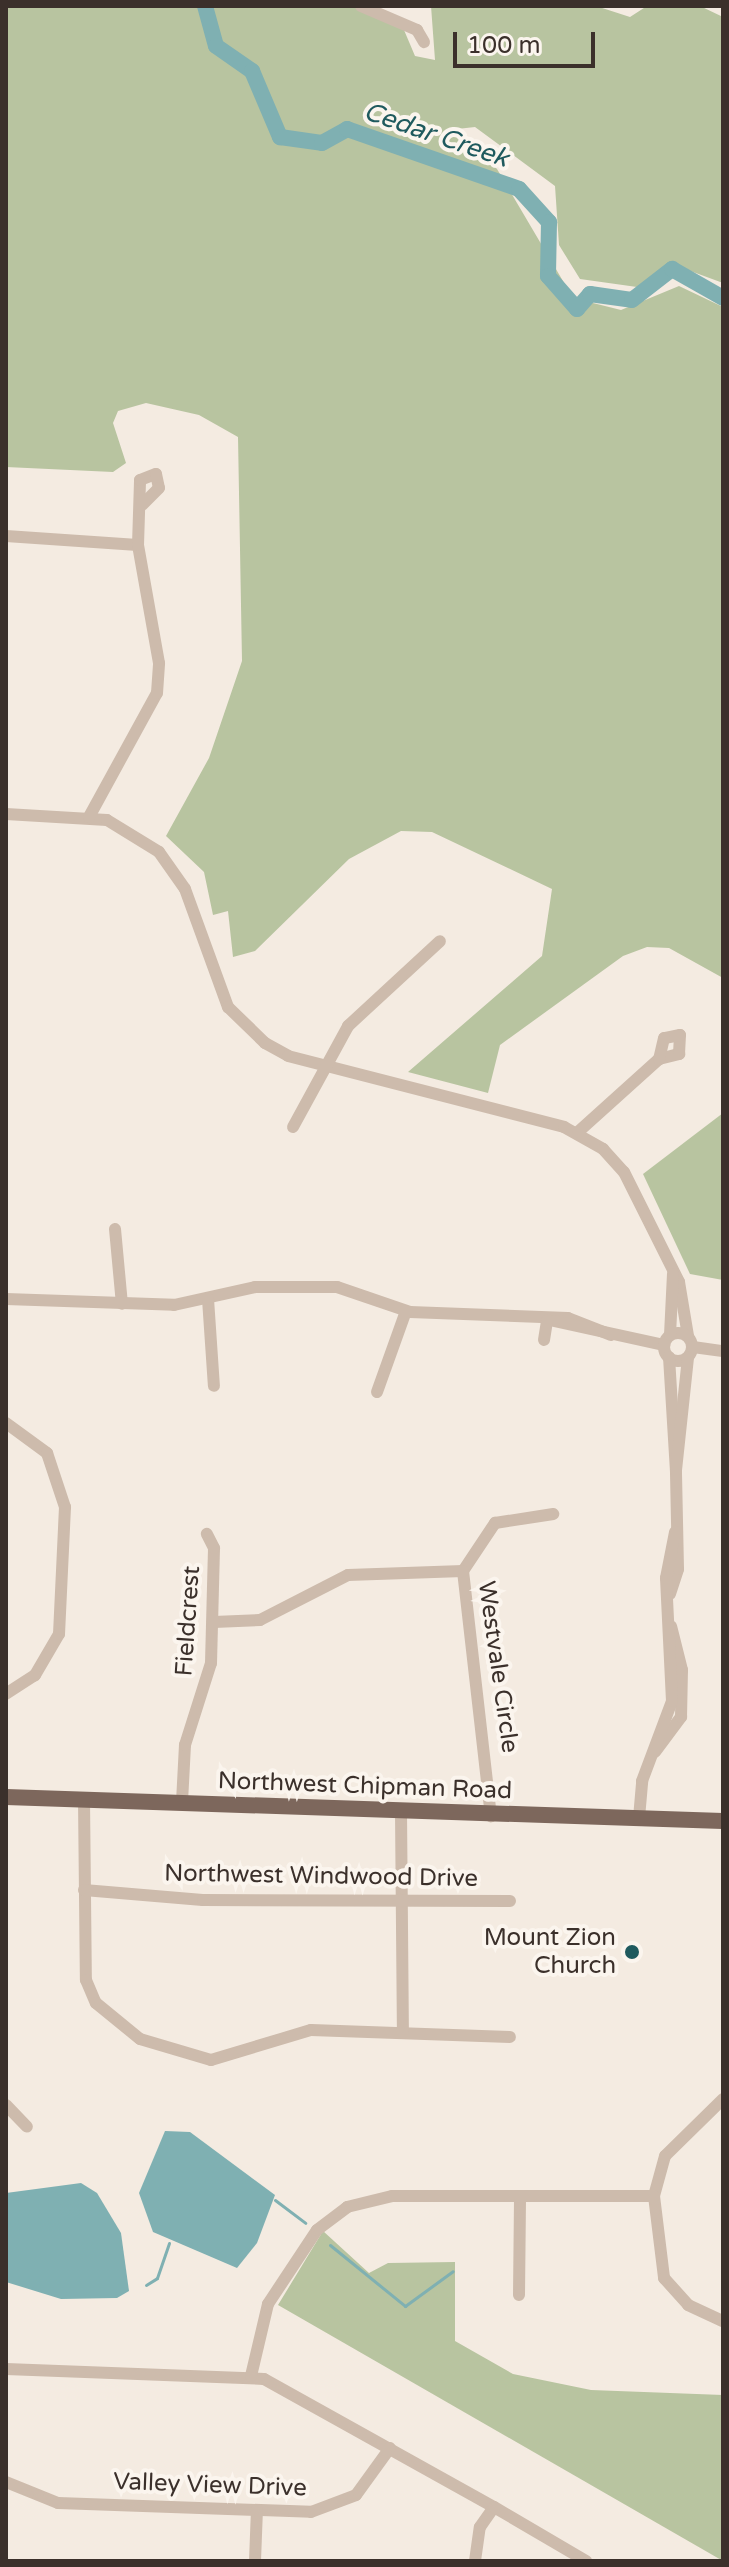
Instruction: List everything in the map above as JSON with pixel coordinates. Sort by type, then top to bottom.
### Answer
[{"type":"main road","name":"Northwest Chipman Road","points":[[6,1797],[491,1816],[723,1821]]},
{"type":"street","points":[[361,6],[417,30],[424,42]]},
{"type":"street","points":[[89,817],[148,714],[159,677],[138,545],[142,505]]},
{"type":"street","points":[[6,536],[138,545]]},
{"type":"street","points":[[107,820],[109,782]]},
{"type":"street","points":[[6,814],[107,820],[145,841],[178,876],[216,985],[244,1026],[288,1056],[578,1132],[624,1172],[673,1274],[690,1347],[676,1470]]},
{"type":"street","points":[[293,1127],[355,1017],[440,941]]},
{"type":"street","points":[[578,1132],[659,1059]]},
{"type":"street","points":[[115,1229],[122,1304]]},
{"type":"street","points":[[639,1818],[642,1781],[655,1752],[681,1717],[682,1670],[669,1620],[670,1594],[678,1569],[676,1470],[668,1346],[673,1274]]},
{"type":"street","points":[[6,1299],[122,1304],[208,1299],[255,1287],[337,1287],[406,1311],[592,1323],[611,1335],[668,1346],[723,1351]]},
{"type":"street","points":[[208,1299],[214,1386]]},
{"type":"street","points":[[377,1392],[406,1311]]},
{"type":"street","points":[[544,1340],[551,1320]]},
{"type":"street","points":[[668,1346],[690,1347]]},
{"type":"street","points":[[6,1423],[47,1453],[65,1507],[59,1634],[35,1675],[6,1694]]},
{"type":"street","points":[[214,1622],[260,1620],[348,1575],[463,1571],[495,1523],[553,1514]]},
{"type":"street","name":"Fieldcrest","points":[[182,1802],[185,1745],[208,1680],[214,1622],[214,1548],[207,1534]]},
{"type":"street","name":"Westvale Circle","points":[[463,1571],[491,1816]]},
{"type":"street","points":[[84,1800],[86,1980],[96,2003],[140,2039],[211,2060],[311,2030],[510,2037]]},
{"type":"street","points":[[401,1812],[403,2033]]},
{"type":"street","name":"Northwest Windwood Drive","points":[[84,1890],[203,1900],[510,1901]]},
{"type":"street","points":[[723,2099],[665,2156],[654,2196],[664,2278],[688,2305],[723,2321]]},
{"type":"street","points":[[6,2105],[27,2127]]},
{"type":"street","points":[[251,2376],[262,2315],[332,2215],[392,2196],[654,2196]]},
{"type":"street","points":[[519,2295],[520,2196]]},
{"type":"street","points":[[6,2369],[251,2376],[301,2394],[586,2561]]},
{"type":"street","name":"Valley View Drive","points":[[6,2482],[58,2503],[311,2512],[344,2502],[368,2485],[390,2448]]},
{"type":"street","points":[[475,2561],[480,2527],[494,2507]]},
{"type":"street","points":[[255,2561],[257,2510]]},
{"type":"green space","points":[[6,6],[354,6],[404,30],[415,56],[435,60],[431,6],[596,6],[630,17],[647,6],[700,6],[723,17],[723,283],[685,269],[637,287],[580,279],[559,245],[555,186],[475,127],[457,129],[497,169],[573,298],[621,310],[679,286],[723,307],[723,978],[669,948],[647,947],[623,956],[500,1045],[488,1093],[408,1072],[542,956],[552,889],[432,832],[401,831],[349,859],[255,951],[233,957],[228,911],[213,915],[204,872],[166,836],[209,758],[242,661],[238,437],[199,415],[146,403],[118,411],[113,423],[126,463],[113,472],[6,467]]},
{"type":"green space","points":[[723,1113],[723,1280],[690,1274],[643,1174]]},
{"type":"green space","points":[[323,2231],[369,2273],[388,2263],[455,2262],[455,2341],[513,2374],[591,2390],[723,2395],[723,2561],[278,2305]]},
{"type":"water","points":[[165,2131],[190,2132],[275,2195],[257,2243],[237,2268],[153,2232],[139,2193]]},
{"type":"water","points":[[81,2183],[97,2193],[121,2233],[129,2291],[117,2298],[61,2299],[6,2282],[6,2193]]},
{"type":"waterway","name":"Cedar Creek","points":[[205,6],[216,46],[252,71],[280,137],[322,143],[347,129],[519,189],[549,222],[548,276],[577,309],[590,294],[632,300],[672,269],[723,298]]},
{"type":"waterway","points":[[275,2200],[305,2223]]},
{"type":"waterway","points":[[146,2285],[157,2278],[169,2243]]},
{"type":"waterway","points":[[330,2245],[405,2306],[453,2271]]},
{"type":"place","name":"Mount Zion Church","points":[[632,1952]]}]
